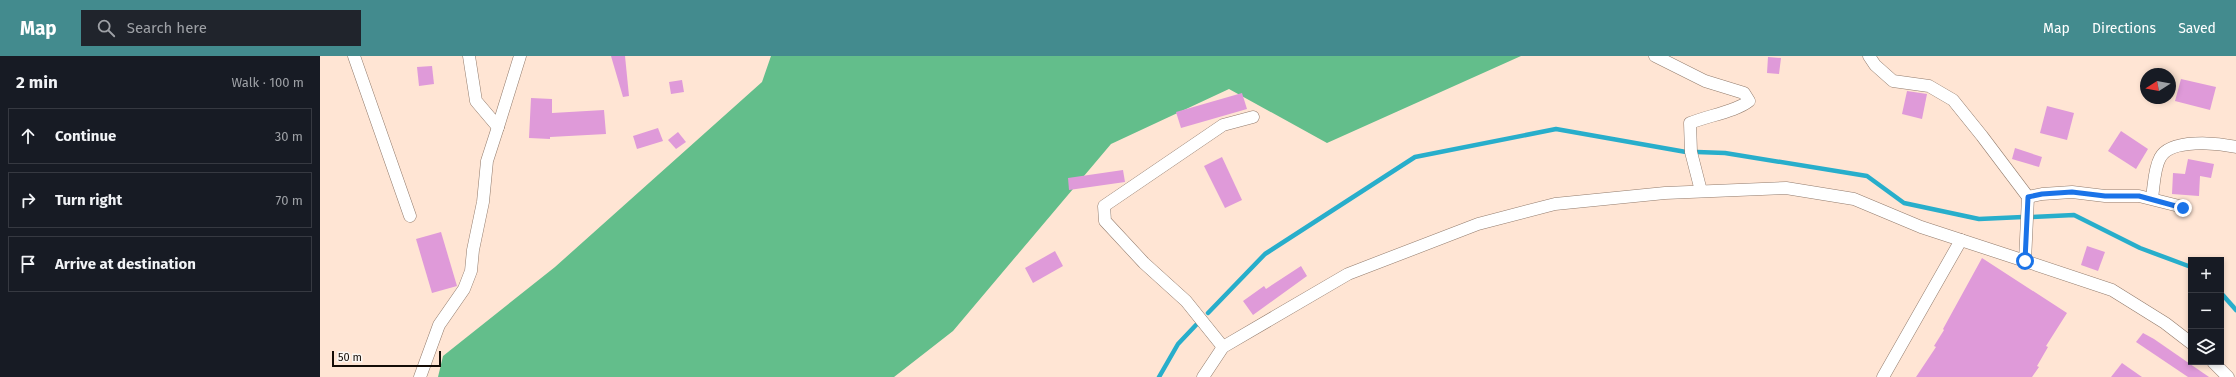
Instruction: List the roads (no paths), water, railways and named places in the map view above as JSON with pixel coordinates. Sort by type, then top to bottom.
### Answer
[{"type":"street","points":[[354,56],[410,216]]},
{"type":"street","points":[[469,56],[476,101],[498,127]]},
{"type":"street","points":[[420,377],[439,325],[464,289],[471,271],[473,250],[483,202],[488,161],[520,56]]},
{"type":"street","points":[[1655,56],[1705,81],[1744,93],[1749,100],[1741,108],[1711,115],[1690,123],[1691,152],[1701,191]]},
{"type":"street","points":[[1869,56],[1875,65],[1893,81],[1929,86],[1953,100],[2028,197],[2025,261]]},
{"type":"street","points":[[1223,347],[1186,301],[1144,262],[1105,221],[1104,206],[1223,125],[1253,118]]},
{"type":"street","points":[[2152,198],[2160,158],[2169,148],[2175,146],[2208,144],[2236,146]]},
{"type":"street","points":[[1203,377],[1223,347],[1348,274],[1478,224],[1555,204],[1701,191],[1786,188],[1854,199],[1921,227],[2112,290],[2165,323],[2188,341]]},
{"type":"street","points":[[2028,197],[2042,194],[2072,192],[2105,196],[2139,196],[2152,198],[2183,208]]},
{"type":"street","points":[[1883,377],[1961,240]]},
{"type":"street","points":[[2216,365],[2228,377]]},
{"type":"waterway","points":[[1208,313],[1265,254],[1415,157],[1556,129],[1686,152]]},
{"type":"waterway","points":[[1697,152],[1725,153],[1867,176],[1904,203],[1979,219],[2023,217]]},
{"type":"waterway","points":[[2032,217],[2074,215],[2140,248],[2188,266]]},
{"type":"waterway","points":[[2224,296],[2236,310]]},
{"type":"waterway","points":[[1159,377],[1178,344],[1196,325]]}]
